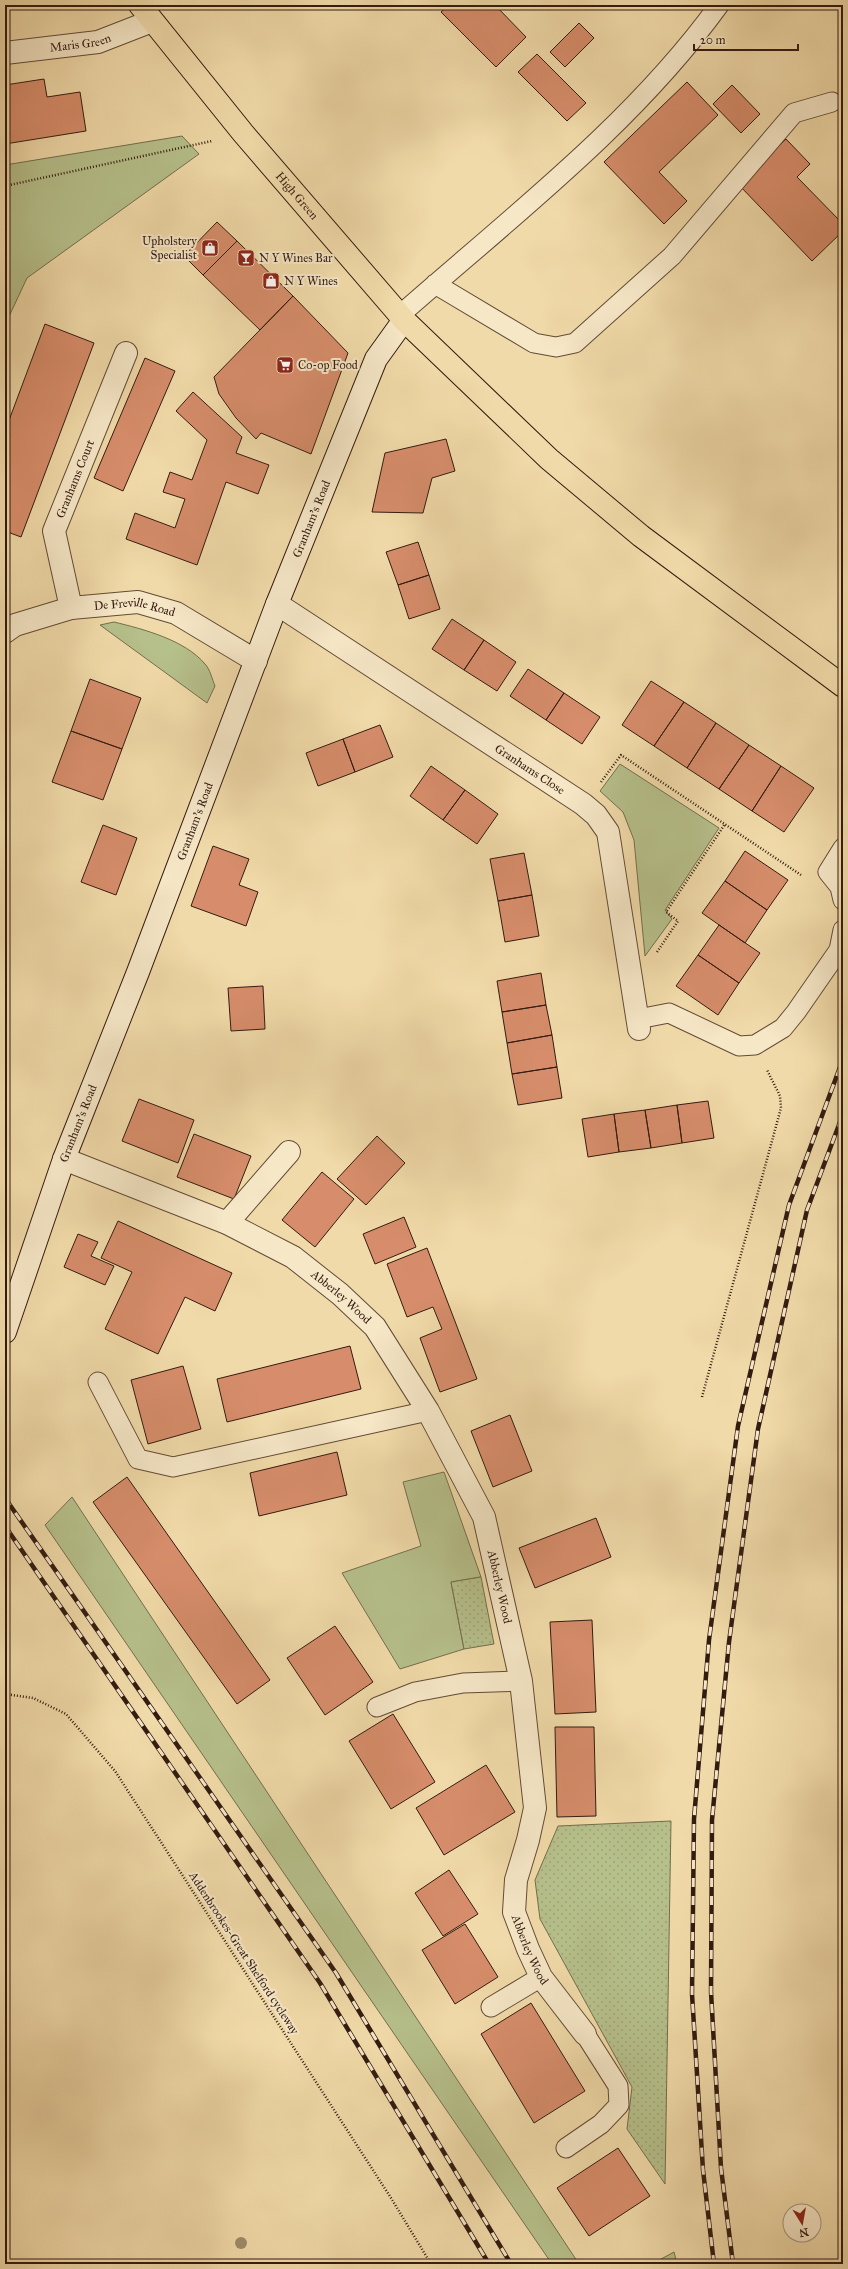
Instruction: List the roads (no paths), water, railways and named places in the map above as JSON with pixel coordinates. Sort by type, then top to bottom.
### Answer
[{"type":"main road","name":"High Green","points":[[146,13],[243,133],[402,318],[549,459],[641,536],[843,686]]},
{"type":"street","name":"Maris Green","points":[[5,53],[98,42],[146,13]]},
{"type":"street","name":"Granham's Road","points":[[5,1332],[64,1160],[138,972],[277,604],[376,359],[402,318]]},
{"type":"street","name":"Granhams Court","points":[[71,608],[54,531],[126,353]]},
{"type":"street","name":"De Freville Road","points":[[5,632],[15,625],[71,608],[138,602],[176,613],[256,661]]},
{"type":"street","name":"Granhams Close","points":[[277,604],[584,804],[596,815],[608,832],[639,1024]]},
{"type":"street","points":[[228,1223],[289,1152]]},
{"type":"street","name":"Abberley Wood","points":[[64,1160],[228,1223],[293,1257],[340,1294],[374,1327],[428,1411],[484,1517],[521,1681],[534,1808],[528,1840],[516,1880],[514,1912],[528,1949],[541,1977],[585,2034]]},
{"type":"lane","points":[[402,318],[435,284],[592,148],[697,36],[719,5]]},
{"type":"lane","points":[[435,284],[534,343],[556,347],[574,343],[672,256],[794,113],[832,102]]},
{"type":"lane","points":[[843,848],[828,872],[840,887],[843,900]]},
{"type":"lane","points":[[639,1024],[668,1013],[739,1046],[755,1045],[783,1028],[796,1012],[839,950],[843,930]]},
{"type":"lane","points":[[98,1382],[138,1459],[173,1467],[428,1411]]},
{"type":"lane","points":[[377,1707],[415,1692],[463,1683],[521,1681]]},
{"type":"lane","points":[[492,2007],[541,1977]]},
{"type":"lane","points":[[566,2148],[600,2124],[619,2106],[618,2086],[585,2034]]},
{"type":"railway","points":[[714,2264],[703,2170],[692,1994],[694,1819],[709,1640],[738,1426],[789,1205],[843,1059]]},
{"type":"railway","points":[[733,2264],[721,2168],[711,1992],[712,1820],[729,1642],[758,1429],[807,1210],[843,1114]]},
{"type":"railway","points":[[5,1498],[336,1973],[511,2264]]},
{"type":"railway","points":[[5,1526],[320,1983],[489,2264]]},
{"type":"place","name":"Upholstery Specialist","points":[[210,248]]},
{"type":"place","name":"N Y Wines Bar","points":[[246,258]]},
{"type":"place","name":"N Y Wines","points":[[271,281]]},
{"type":"place","name":"Co-op Food","points":[[285,365]]}]
